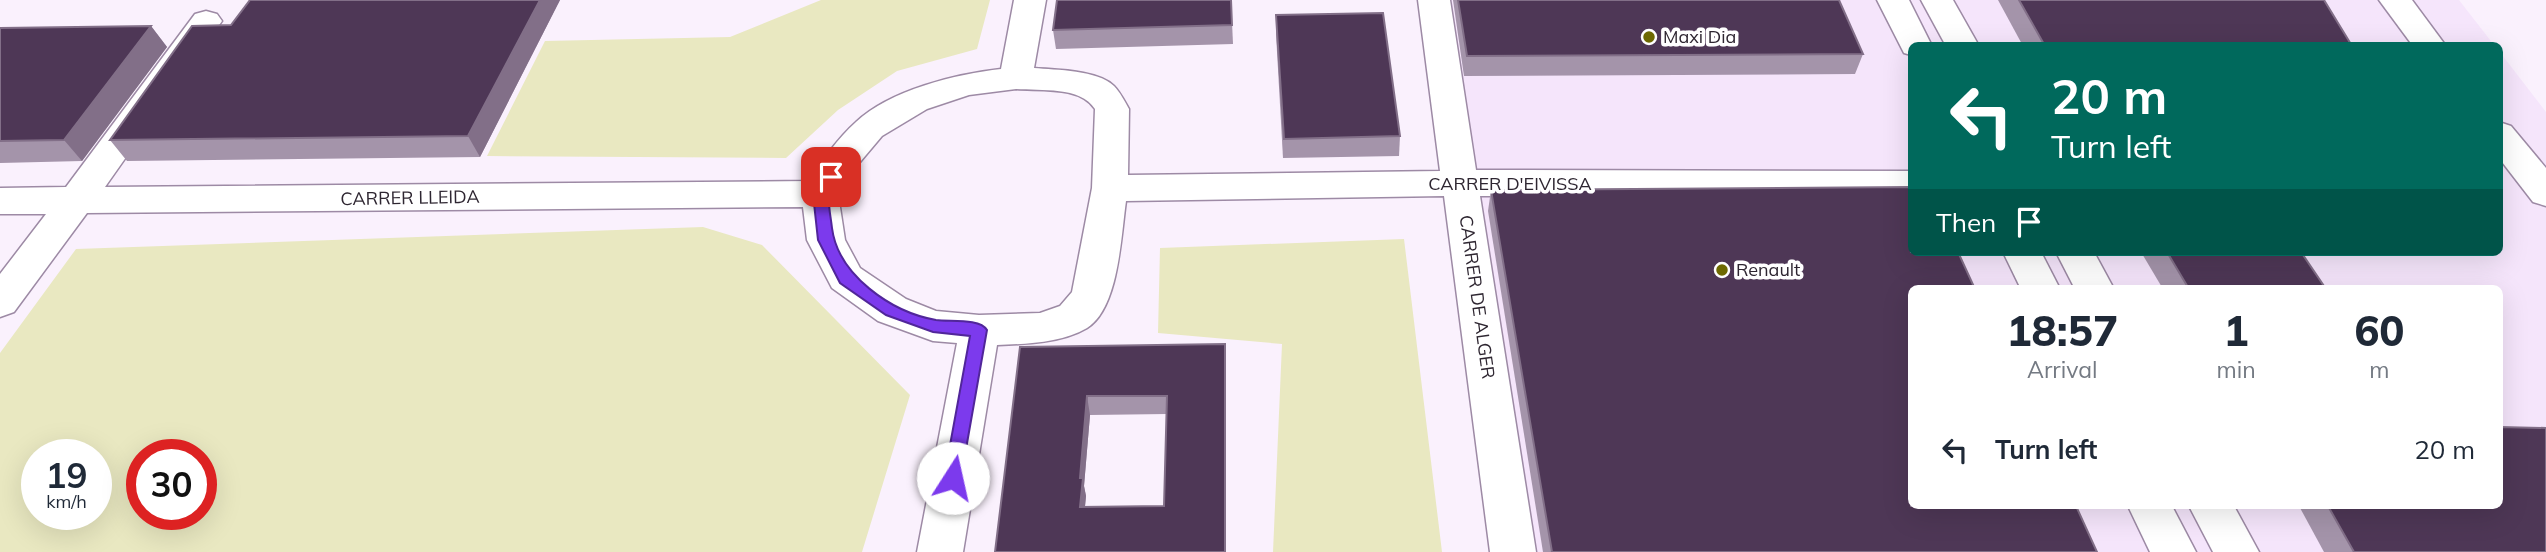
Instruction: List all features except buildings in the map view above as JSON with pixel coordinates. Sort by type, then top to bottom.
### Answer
[{"type":"street","points":[[1016,78],[1030,0]]},
{"type":"street","name":"CARRER DE ALGER","points":[[1434,0],[1513,552]]},
{"type":"street","points":[[1893,0],[1914,42]]},
{"type":"street","points":[[1937,0],[1961,42]]},
{"type":"street","points":[[2395,0],[2427,42]]},
{"type":"street","points":[[0,302],[206,21]]},
{"type":"street","points":[[1016,78],[1076,82],[1101,92],[1112,109],[1110,188],[1091,297],[1074,317],[1040,328],[979,330],[933,326],[892,310],[846,278],[826,240],[820,194],[842,159],[870,128],[915,101],[965,84],[1016,78]]},
{"type":"street","points":[[2503,139],[2542,184]]},
{"type":"street","points":[[2503,181],[2542,184]]},
{"type":"street","name":"CARRER D'EIVISSA","points":[[1110,188],[1462,183],[1908,184]]},
{"type":"street","name":"CARRER LLEIDA","points":[[0,201],[820,194]]},
{"type":"street","points":[[2024,256],[2038,285]]},
{"type":"street","points":[[2077,256],[2093,285]]},
{"type":"street","points":[[940,552],[979,330]]},
{"type":"street","points":[[2152,509],[2173,552]]},
{"type":"street","points":[[2213,509],[2236,552]]},
{"type":"shaded area","points":[[1434,0],[2459,0],[2492,42],[1908,42],[1908,256],[2503,256],[2503,56],[2546,112],[2546,552],[1513,552]]},
{"type":"green space","points":[[821,0],[990,0],[977,49],[897,71],[838,110],[786,158],[487,156],[545,41],[730,37]]},
{"type":"green space","points":[[703,227],[762,245],[910,395],[862,552],[0,552],[0,353],[76,249]]},
{"type":"green space","points":[[1404,239],[1442,552],[1273,552],[1282,344],[1158,333],[1160,248]]},
{"type":"place","name":"Maxi Dia","points":[[1649,37]]},
{"type":"place","name":"Renault","points":[[1722,270]]},
{"type":"route","points":[[831,177],[820,194],[826,240],[846,278],[892,310],[933,326],[979,330],[953,478]]}]
